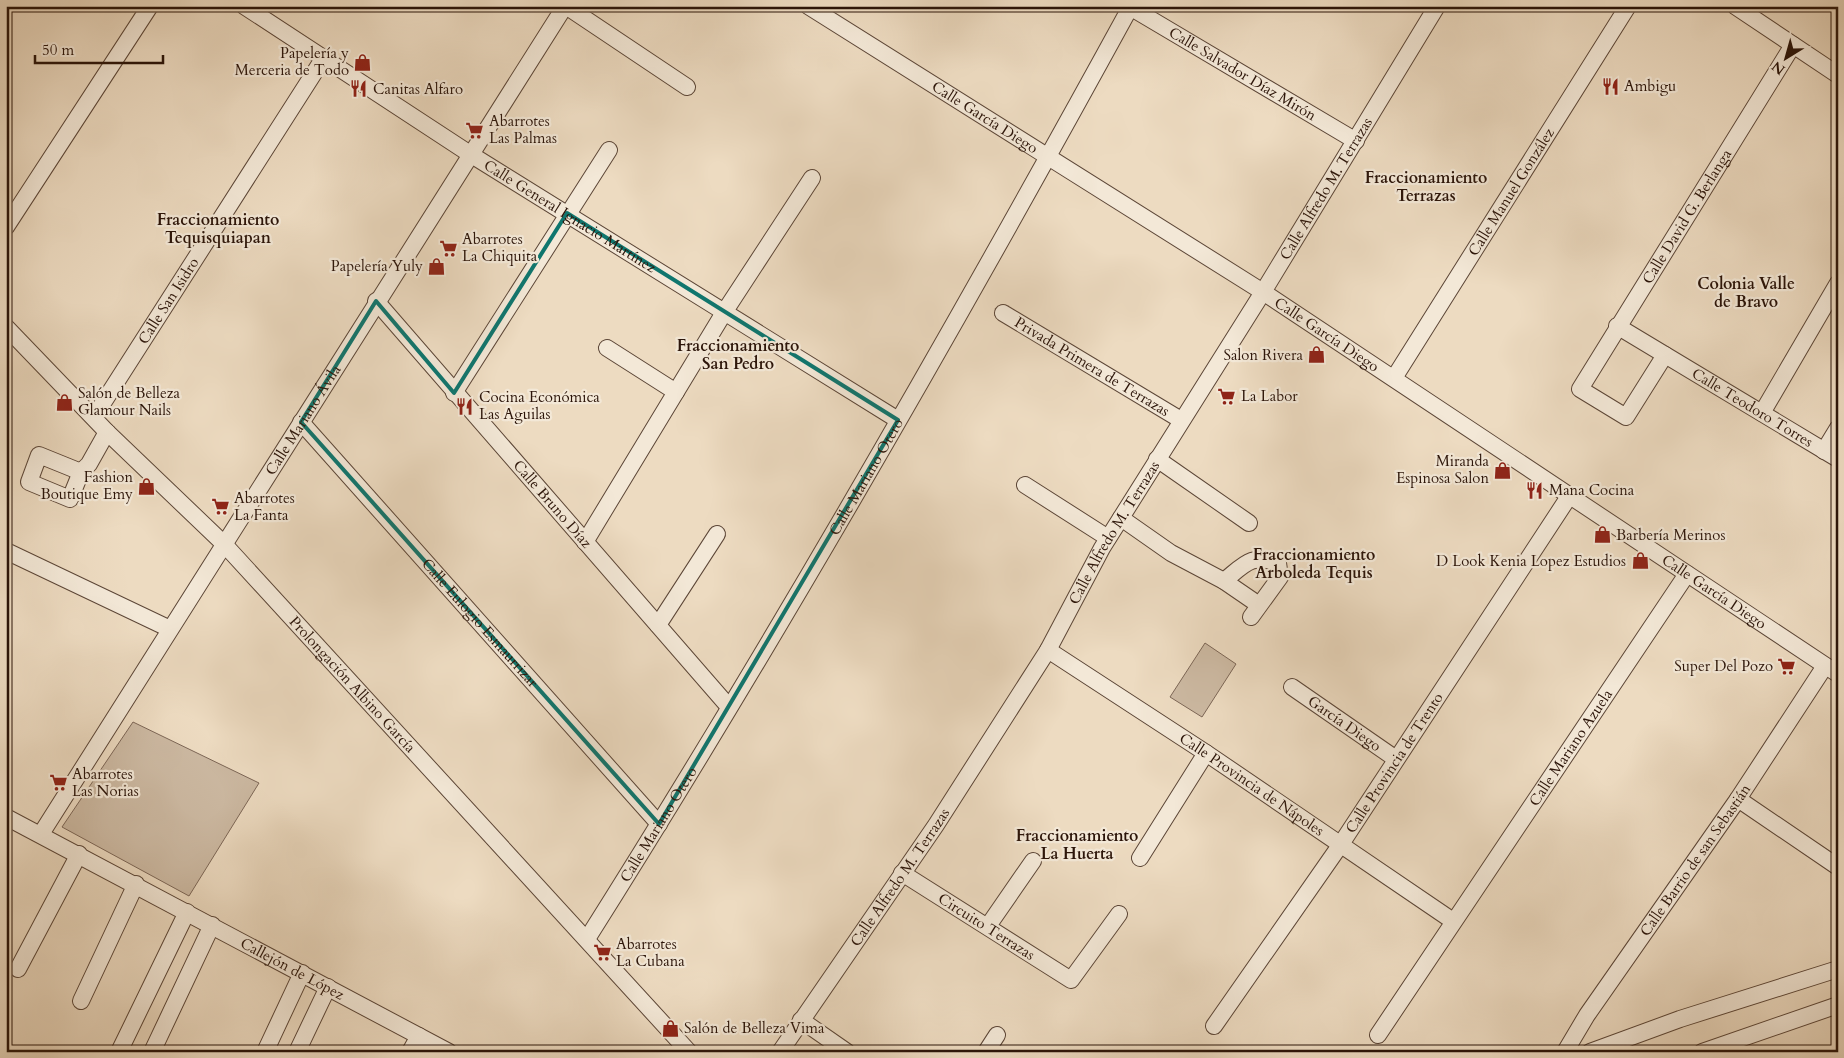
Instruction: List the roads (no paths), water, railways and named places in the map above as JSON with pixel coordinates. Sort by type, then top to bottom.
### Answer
[{"type":"street","points":[[6,227],[150,6]]},
{"type":"street","name":"Calle General Ignacio Martínez","points":[[244,6],[470,154],[726,310],[898,420]]},
{"type":"street","points":[[565,6],[687,87]]},
{"type":"street","name":"Calle Mariano Ávila","points":[[41,834],[376,301],[565,6]]},
{"type":"street","name":"Calle García Diego","points":[[808,6],[1048,159],[1263,292],[1831,670]]},
{"type":"street","name":"Calle Manuel González","points":[[1394,378],[1628,6]]},
{"type":"street","points":[[1735,6],[1838,75]]},
{"type":"street","name":"Calle Mariano Otero","points":[[587,939],[660,824],[898,420],[1048,159],[1130,7]]},
{"type":"street","name":"Calle Salvador Díaz Mirón","points":[[1130,7],[1356,141]]},
{"type":"street","name":"Calle Alfredo M. Terrazas","points":[[780,1052],[936,825],[1048,650],[1108,538],[1356,141],[1434,7]]},
{"type":"street","name":"Calle David G. Berlanga","points":[[1665,355],[1626,417],[1580,389],[1617,326],[1793,45]]},
{"type":"street","name":"Calle San Isidro","points":[[94,417],[324,59]]},
{"type":"street","points":[[454,392],[609,150]]},
{"type":"street","points":[[585,542],[726,310],[812,178]]},
{"type":"street","points":[[1762,413],[1838,283]]},
{"type":"street","name":"Calle Bruno Díaz","points":[[376,301],[729,707]]},
{"type":"street","name":"Privada Primera de Terrazas","points":[[1003,313],[1181,420]]},
{"type":"street","name":"Calle Teodoro Torres","points":[[1617,326],[1831,455]]},
{"type":"street","name":"Prolongación Albino García","points":[[6,327],[107,432],[224,544],[689,1052]]},
{"type":"street","points":[[607,348],[676,392]]},
{"type":"street","name":"Calle Eulogio Esmaurrizar","points":[[301,422],[660,824]]},
{"type":"street","points":[[1831,455],[1838,428]]},
{"type":"street","points":[[81,472],[89,464],[107,432]]},
{"type":"street","points":[[1158,459],[1249,523]]},
{"type":"street","points":[[1025,485],[1108,538]]},
{"type":"street","name":"Calle Provincia de Trento","points":[[1214,1026],[1341,844],[1570,496]]},
{"type":"street","points":[[1121,518],[1171,554],[1224,581],[1255,611],[1280,577],[1278,562],[1264,558],[1252,559],[1224,581]]},
{"type":"street","points":[[658,625],[717,534]]},
{"type":"street","points":[[7,554],[170,629]]},
{"type":"street","name":"Calle Mariano Azuela","points":[[1378,1034],[1687,574]]},
{"type":"street","name":"Calle Provincia de Nápoles","points":[[1048,650],[1206,753],[1453,921]]},
{"type":"street","name":"Calle Barrio de san Sebastián","points":[[1565,1052],[1587,1015],[1831,670]]},
{"type":"street","name":"García Diego","points":[[1292,687],[1396,759]]},
{"type":"street","points":[[1140,858],[1206,753]]},
{"type":"street","points":[[1738,799],[1838,867]]},
{"type":"street","name":"Callejón de López","points":[[6,817],[80,854],[445,1051]]},
{"type":"street","points":[[18,969],[80,854]]},
{"type":"street","points":[[988,926],[1033,861]]},
{"type":"street","name":"Circuito Terrazas","points":[[902,873],[1071,980],[1119,914]]},
{"type":"street","points":[[81,1001],[136,884]]},
{"type":"street","points":[[119,1052],[187,912]]},
{"type":"street","points":[[152,1052],[212,925]]},
{"type":"street","points":[[1590,1052],[1680,1019],[1838,969]]},
{"type":"street","points":[[265,1052],[302,973]]},
{"type":"street","points":[[297,1052],[328,987]]},
{"type":"street","points":[[1702,1052],[1838,1005]]},
{"type":"street","points":[[801,1020],[847,1052]]},
{"type":"street","points":[[986,1052],[997,1035]]},
{"type":"street","points":[[410,1052],[419,1036]]},
{"type":"place","name":"Papelería y Merceria de Todo","points":[[363,62]]},
{"type":"place","name":"Ambigu","points":[[1610,86]]},
{"type":"place","name":"Canitas Alfaro","points":[[359,89]]},
{"type":"place","name":"Abarrotes Las Palmas","points":[[475,130]]},
{"type":"place","name":"Abarrotes La Chiquita","points":[[448,248]]},
{"type":"place","name":"Papelería Yuly","points":[[437,266]]},
{"type":"place","name":"Salon Rivera","points":[[1317,355]]},
{"type":"place","name":"La Labor","points":[[1227,396]]},
{"type":"place","name":"Salón de Belleza Glamour Nails","points":[[64,402]]},
{"type":"place","name":"Cocina Económica Las Aguilas","points":[[465,406]]},
{"type":"place","name":"Miranda Espinosa Salon","points":[[1503,470]]},
{"type":"place","name":"Fashion Boutique Emy","points":[[147,486]]},
{"type":"place","name":"Mana Cocina","points":[[1535,490]]},
{"type":"place","name":"Abarrotes La Fanta","points":[[220,507]]},
{"type":"place","name":"Barbería Merinos","points":[[1602,535]]},
{"type":"place","name":"D Look Kenia Lopez Estudios","points":[[1640,561]]},
{"type":"place","name":"Super Del Pozo","points":[[1787,666]]},
{"type":"place","name":"Abarrotes Las Norias","points":[[58,783]]},
{"type":"place","name":"Abarrotes La Cubana","points":[[602,953]]},
{"type":"place","name":"Salón de Belleza Vima","points":[[670,1028]]},
{"type":"district","name":"Fraccionamiento Terrazas","points":[[1426,187]]},
{"type":"district","name":"Fraccionamiento Tequisquiapan","points":[[218,229]]},
{"type":"district","name":"Colonia Valle de Bravo","points":[[1746,293]]},
{"type":"district","name":"Fraccionamiento San Pedro","points":[[738,355]]},
{"type":"district","name":"Fraccionamiento Arboleda Tequis","points":[[1314,564]]},
{"type":"district","name":"Fraccionamiento La Huerta","points":[[1077,845]]}]
